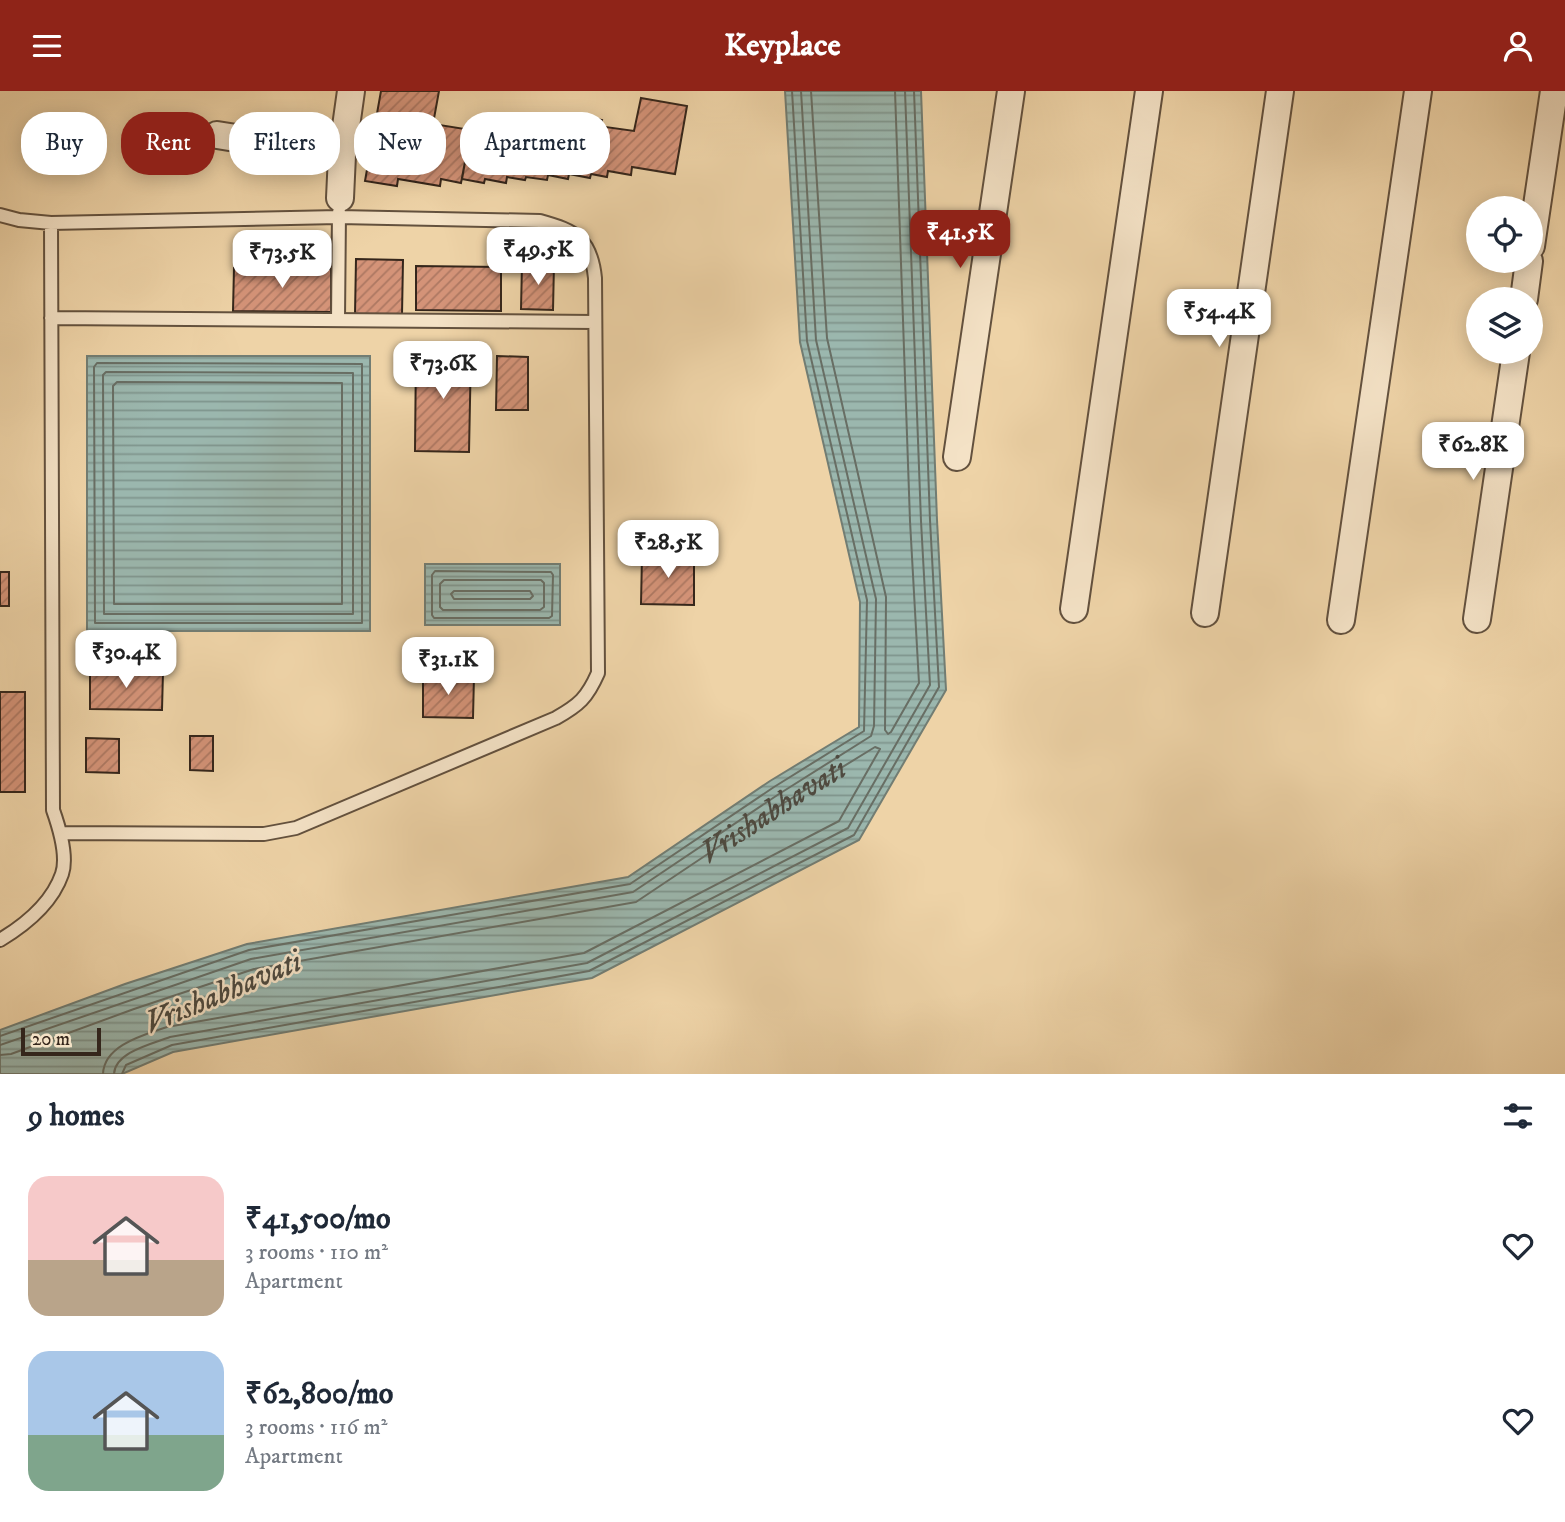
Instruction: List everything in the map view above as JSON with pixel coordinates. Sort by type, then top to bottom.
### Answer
[{"type":"street","points":[[339,207],[342,155],[351,91]]},
{"type":"street","points":[[957,457],[1011,91]]},
{"type":"street","points":[[1074,609],[1149,91]]},
{"type":"street","points":[[1205,613],[1280,91]]},
{"type":"street","points":[[1341,620],[1418,91]]},
{"type":"street","points":[[1538,196],[1554,91]]},
{"type":"street","points":[[217,135],[342,155]]},
{"type":"street","points":[[1477,619],[1514,364]]},
{"type":"lane","points":[[338,320],[339,207]]},
{"type":"lane","points":[[0,215],[51,223],[339,207],[540,221],[557,225],[577,236],[589,248],[595,278],[598,673],[590,692],[577,706],[556,718],[296,828],[264,834],[61,833]]},
{"type":"lane","points":[[0,940],[36,913],[63,871],[61,833],[53,810],[51,223]]},
{"type":"lane","points":[[51,318],[595,321]]},
{"type":"water","name":"Vrishabhavati","points":[[785,91],[921,91],[946,690],[859,840],[592,978],[173,1052],[122,1074],[0,1074],[0,1030],[125,984],[247,944],[628,877],[770,781],[859,727],[860,602],[800,342]]},
{"type":"water","points":[[87,356],[370,356],[370,631],[87,631]]},
{"type":"water","points":[[425,564],[560,564],[560,625],[425,625]]},
{"type":"building","points":[[381,91],[439,91],[435,112],[377,112]]},
{"type":"building","points":[[641,98],[687,106],[675,174],[632,167],[631,175],[610,171],[610,128],[634,131]]},
{"type":"building","points":[[446,126],[460,128],[461,183],[441,179],[440,186],[398,179],[397,186],[365,181],[366,175],[446,175]]},
{"type":"building","points":[[463,175],[548,175],[547,180],[507,177],[506,183],[462,179]]},
{"type":"building","points":[[548,175],[569,175],[568,179]]},
{"type":"building","points":[[356,259],[403,260],[402,315],[355,315]]},
{"type":"building","points":[[522,264],[554,264],[553,310],[521,309]]},
{"type":"building","points":[[416,266],[501,267],[501,311],[416,310]]},
{"type":"building","points":[[234,268],[331,269],[331,312],[233,311]]},
{"type":"building","points":[[416,350],[471,351],[469,452],[415,451]]},
{"type":"building","points":[[497,356],[528,357],[528,410],[496,410]]},
{"type":"building","points":[[642,556],[694,556],[694,605],[641,604]]},
{"type":"building","points":[[0,572],[9,572],[9,606],[0,606]]},
{"type":"building","points":[[90,671],[163,672],[162,710],[90,709]]},
{"type":"building","points":[[423,676],[474,676],[473,718],[423,717]]},
{"type":"building","points":[[0,692],[25,692],[25,792],[0,792]]},
{"type":"building","points":[[190,736],[213,736],[213,771],[190,770]]},
{"type":"building","points":[[86,738],[119,739],[119,773],[86,772]]}]
